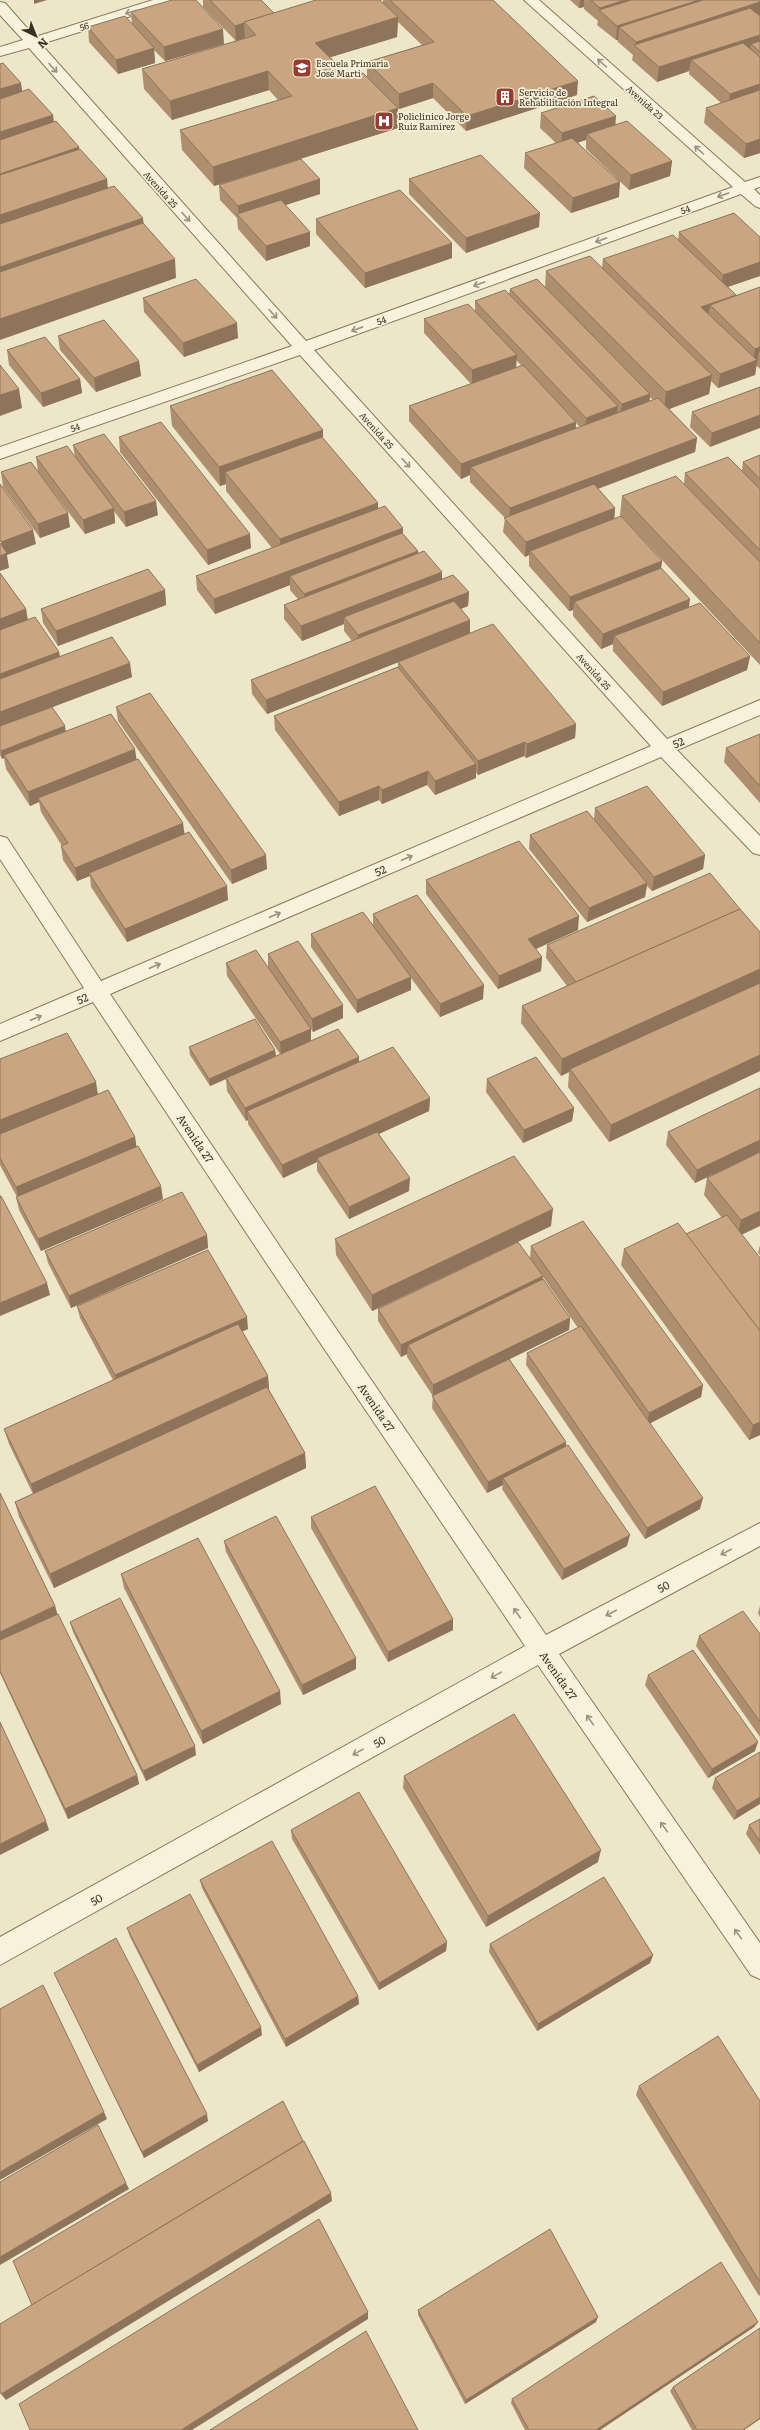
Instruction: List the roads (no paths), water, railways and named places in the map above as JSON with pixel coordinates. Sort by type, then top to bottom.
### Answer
[{"type":"street","name":"56","points":[[0,52],[168,0]]},
{"type":"street","name":"Avenida 23","points":[[531,0],[760,203]]},
{"type":"street","name":"Avenida 25","points":[[0,6],[30,43],[664,748],[760,848]]},
{"type":"street","name":"54","points":[[0,453],[303,348],[760,182]]},
{"type":"street","name":"52","points":[[0,1033],[760,707]]},
{"type":"street","name":"Avenida 27","points":[[0,843],[96,992],[542,1650],[760,1966]]},
{"type":"street","name":"50","points":[[0,1952],[542,1650],[760,1534]]},
{"type":"place","name":"Escuela Primaria José Martí","points":[[302,68]]},
{"type":"place","name":"Servicio de Rehabilitación Integral","points":[[505,97]]},
{"type":"place","name":"Policlínico Jorge Ruíz Ramírez","points":[[384,121]]}]
